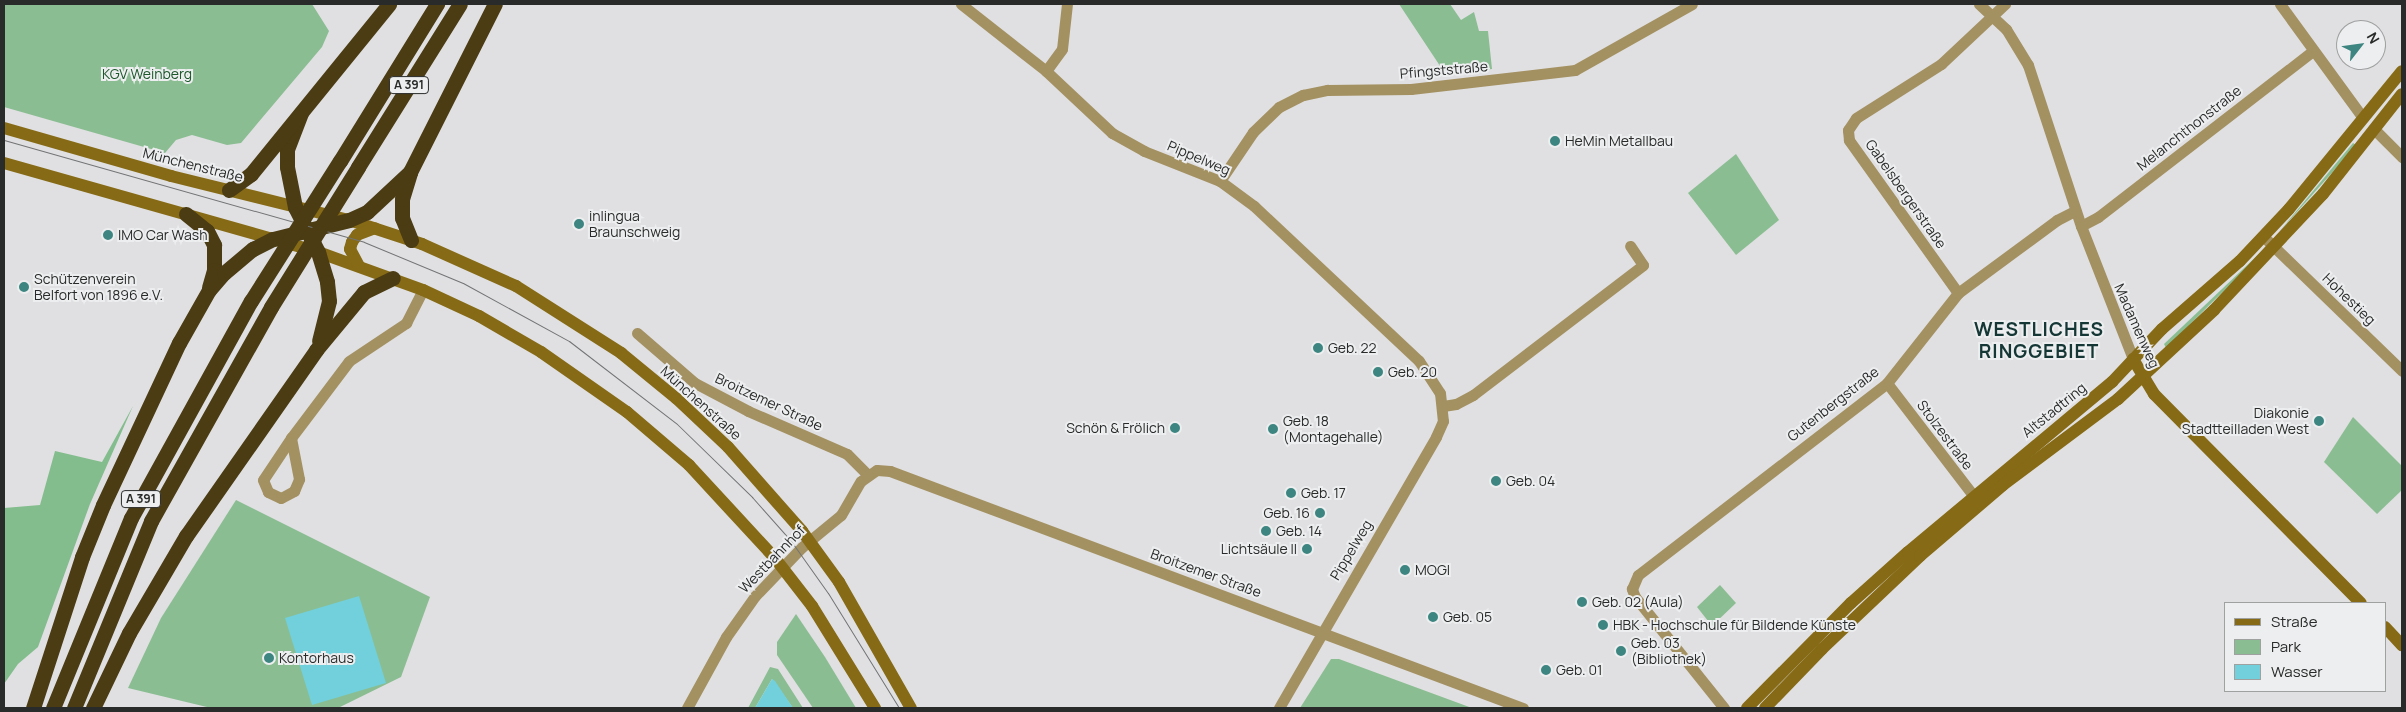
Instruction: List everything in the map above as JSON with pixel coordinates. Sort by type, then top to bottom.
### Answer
[{"type":"highway","points":[[229,190],[251,174],[389,4]]},
{"type":"highway","name":"A 391","points":[[54,708],[131,518],[251,301],[438,4]]},
{"type":"highway","name":"A 391","points":[[74,708],[151,521],[271,307],[460,4]]},
{"type":"highway","points":[[411,240],[402,218],[402,199],[410,172],[495,4]]},
{"type":"highway","points":[[301,113],[287,150],[288,182],[295,207],[318,252],[329,301],[316,350]]},
{"type":"highway","points":[[209,290],[243,256],[273,239],[349,220],[367,212],[410,172]]},
{"type":"highway","points":[[33,708],[57,631],[96,523],[179,343],[209,290],[214,270],[214,245],[207,231],[186,214]]},
{"type":"highway","points":[[93,708],[129,633],[186,536],[316,350],[364,292],[393,278]]},
{"type":"main road","name":"Altstadtring","points":[[1747,708],[1851,603],[2112,382],[2133,359],[2264,236],[2402,71]]},
{"type":"main road","name":"Altstadtring","points":[[1766,708],[1868,603],[1976,499],[2142,377],[2275,248],[2402,94]]},
{"type":"main road","name":"Münchenstraße","points":[[4,128],[229,190],[349,220],[411,240],[516,286],[621,353],[722,441],[802,531],[839,582],[912,708]]},
{"type":"main road","points":[[4,163],[318,252],[359,266],[423,290],[529,344],[627,412],[689,465],[774,557],[812,606],[875,708]]},
{"type":"main road","points":[[359,266],[350,249],[352,242],[357,235],[375,228]]},
{"type":"main road","name":"Madamenweg","points":[[2133,359],[2142,377],[2154,394],[2361,602]]},
{"type":"main road","points":[[2386,628],[2402,644]]},
{"type":"street","name":"Pippelweg","points":[[961,4],[1046,71],[1091,117],[1112,133],[1144,151],[1220,181],[1272,222],[1419,361],[1436,384],[1443,406],[1436,437],[1321,633],[1312,655],[1279,708]]},
{"type":"street","points":[[1046,71],[1062,49],[1067,4]]},
{"type":"street","name":"Pfingststraße","points":[[1220,181],[1253,132],[1279,107],[1303,95],[1328,90],[1411,90],[1575,70],[1692,4]]},
{"type":"street","name":"Madamenweg","points":[[1979,4],[1994,16],[2028,64],[2075,211],[2133,359]]},
{"type":"street","name":"Gabelsbergerstraße","points":[[1958,293],[1849,140],[1848,130],[1856,118],[1921,79],[1994,16],[2005,4]]},
{"type":"street","points":[[2280,4],[2363,118]]},
{"type":"street","name":"Melanchthonstraße","points":[[2081,226],[2098,217],[2313,51]]},
{"type":"street","points":[[2374,129],[2402,157]]},
{"type":"street","name":"Gutenbergstraße","points":[[1724,708],[1635,597],[1633,582],[1644,569],[1887,383],[1958,293],[2057,220],[2075,211]]},
{"type":"street","name":"Hohestieg","points":[[2264,236],[2402,371]]},
{"type":"street","points":[[1443,406],[1456,404],[1473,395],[1643,264],[1630,246]]},
{"type":"street","points":[[291,438],[299,480],[294,491],[282,498],[268,492],[263,480],[291,438],[349,361],[406,323],[423,290]]},
{"type":"street","name":"Broitzemer Straße","points":[[637,332],[694,383],[748,411],[847,454],[872,472],[890,471],[1523,708]]},
{"type":"street","name":"Stolzestraße","points":[[1887,383],[1976,499]]},
{"type":"street","name":"Westbahnhof","points":[[687,708],[726,638],[755,596],[802,548],[841,515],[872,472]]},
{"type":"green space","name":"KGV Weinberg","points":[[4,4],[312,4],[329,31],[322,47],[241,143],[227,145],[192,135],[176,140],[165,153],[4,107]]},
{"type":"green space","points":[[1399,4],[1450,4],[1461,20],[1474,12],[1479,31],[1488,31],[1492,69],[1446,75]]},
{"type":"green space","points":[[2353,143],[2356,145],[2279,232]]},
{"type":"green space","points":[[1736,154],[1779,220],[1736,255],[1688,193]]},
{"type":"green space","points":[[2261,252],[2261,254],[2166,348],[2164,344]]},
{"type":"green space","points":[[133,406],[90,504],[38,647],[18,664],[4,684],[4,508],[40,505],[55,451],[102,462]]},
{"type":"green space","points":[[2353,417],[2402,466],[2402,490],[2377,514],[2324,462]]},
{"type":"green space","points":[[236,500],[430,597],[401,677],[338,708],[211,708],[128,688],[161,618]]},
{"type":"green space","points":[[1720,585],[1736,603],[1712,626],[1697,607]]},
{"type":"green space","points":[[796,614],[856,708],[813,708],[777,655],[777,642]]},
{"type":"green space","points":[[1331,659],[1339,659],[1472,708],[1300,708]]},
{"type":"green space","points":[[770,667],[778,669],[803,708],[793,708],[772,679],[755,708],[748,708]]},
{"type":"water","points":[[359,596],[386,683],[312,705],[285,618]]},
{"type":"water","points":[[772,679],[775,681],[793,708],[755,708]]},
{"type":"tram line","points":[[4,140],[364,242],[463,283],[569,341],[677,424],[752,497],[791,541],[828,593],[899,708]]},
{"type":"place","name":"HeMin Metallbau","points":[[1555,141]]},
{"type":"place","name":"inlingua Braunschweig","points":[[579,224]]},
{"type":"place","name":"IMO Car Wash","points":[[108,235]]},
{"type":"place","name":"Schützenverein Belfort von 1896 e.V.","points":[[24,287]]},
{"type":"place","name":"Geb. 22","points":[[1318,348]]},
{"type":"place","name":"Geb. 20","points":[[1378,372]]},
{"type":"place","name":"Diakonie Stadtteilladen West","points":[[2319,421]]},
{"type":"place","name":"Schön & Frölich","points":[[1175,428]]},
{"type":"place","name":"Geb. 18 (Montagehalle)","points":[[1273,429]]},
{"type":"place","name":"Geb. 04","points":[[1496,481]]},
{"type":"place","name":"Geb. 17","points":[[1291,493]]},
{"type":"place","name":"Geb. 16","points":[[1320,513]]},
{"type":"place","name":"Geb. 14","points":[[1266,531]]},
{"type":"place","name":"Lichtsäule II","points":[[1307,549]]},
{"type":"place","name":"MOGI","points":[[1405,570]]},
{"type":"place","name":"Geb. 02 (Aula)","points":[[1582,602]]},
{"type":"place","name":"Geb. 05","points":[[1433,617]]},
{"type":"place","name":"HBK - Hochschule für Bildende Künste","points":[[1603,625]]},
{"type":"place","name":"Geb. 03 (Bibliothek)","points":[[1621,651]]},
{"type":"place","name":"Kontorhaus","points":[[269,658]]},
{"type":"place","name":"Geb. 01","points":[[1546,670]]},
{"type":"district","name":"WESTLICHES RINGGEBIET","points":[[2039,341]]}]
